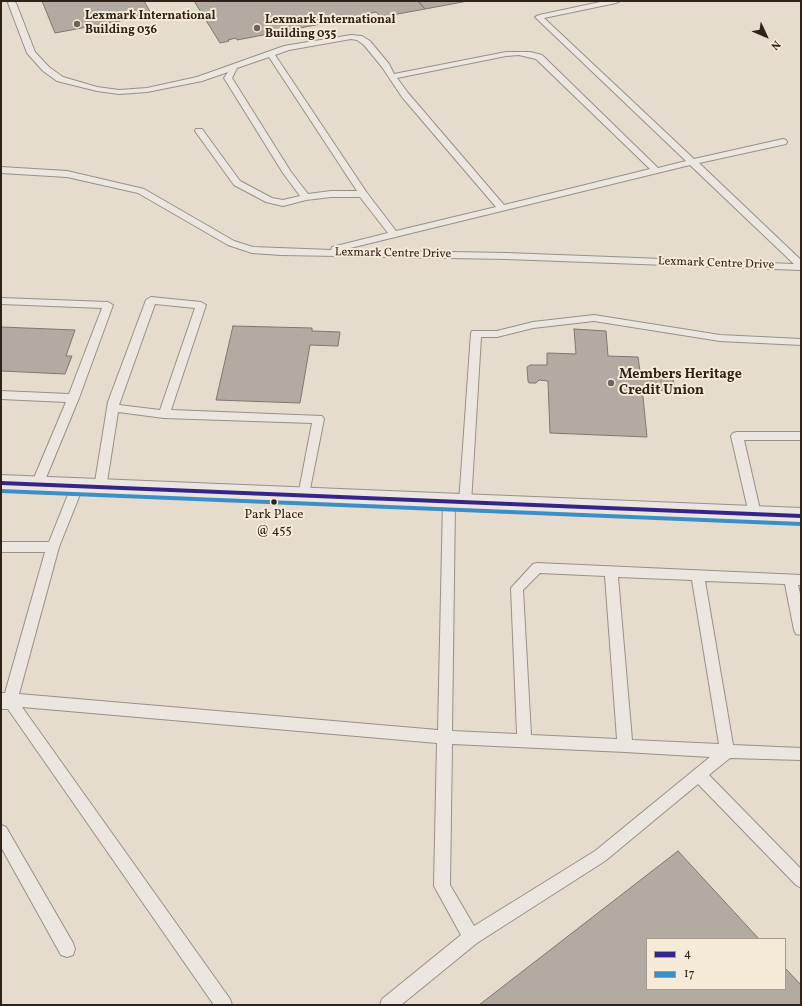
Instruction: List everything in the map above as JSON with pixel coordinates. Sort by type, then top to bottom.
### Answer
[{"type":"street","points":[[1,484],[801,516]]},
{"type":"lane","points":[[616,1],[539,17],[801,266]]},
{"type":"lane","points":[[12,3],[31,53],[46,69],[60,79],[97,89],[119,92],[147,90],[199,79],[287,48],[351,37],[359,38],[367,43],[386,66],[405,95],[503,208]]},
{"type":"lane","points":[[392,77],[506,54],[519,53],[540,57],[658,171]]},
{"type":"lane","points":[[271,54],[363,194],[394,236]]},
{"type":"lane","points":[[234,67],[228,78],[287,173],[306,197]]},
{"type":"lane","points":[[199,131],[238,183],[269,200],[283,203],[306,197],[331,194],[363,194]]},
{"type":"lane","points":[[318,252],[394,236],[692,162],[783,142]]},
{"type":"lane","name":"Lexmark Centre Drive","points":[[1,170],[67,174],[140,191],[231,243],[252,250],[281,252],[506,256],[801,266]]},
{"type":"lane","points":[[100,488],[113,408],[151,300],[201,305],[164,414]]},
{"type":"lane","points":[[1,301],[108,305],[73,398],[37,485]]},
{"type":"lane","points":[[471,937],[442,886],[445,737],[457,502],[476,333],[497,334],[533,325],[594,318],[720,338],[801,342]]},
{"type":"lane","points":[[1,395],[73,398]]},
{"type":"lane","points":[[113,408],[164,414],[318,419],[304,496]]},
{"type":"lane","points":[[755,514],[737,436],[801,436]]},
{"type":"lane","points":[[4,702],[53,547],[77,487]]},
{"type":"lane","points":[[1,546],[53,547]]},
{"type":"lane","points":[[524,740],[517,588],[537,568],[796,580],[801,630]]},
{"type":"lane","points":[[611,572],[626,746]]},
{"type":"lane","points":[[698,575],[727,751]]},
{"type":"lane","points":[[4,702],[445,737],[801,754]]},
{"type":"lane","points":[[4,702],[224,1005]]},
{"type":"lane","points":[[388,1005],[471,937],[600,856],[727,751]]},
{"type":"lane","points":[[699,775],[801,880]]},
{"type":"lane","points":[[1,832],[67,949]]},
{"type":"building","name":"Lexmark International Building 036","points":[[42,1],[144,1],[152,15],[55,33]]},
{"type":"building","name":"Lexmark International Building 035","points":[[194,1],[418,1],[425,9],[381,17],[376,12],[367,14],[368,15],[237,40],[236,38],[220,43]]},
{"type":"building","points":[[418,1],[468,1],[425,9]]},
{"type":"building","points":[[233,326],[312,328],[312,331],[340,332],[338,346],[310,345],[300,403],[216,400]]},
{"type":"building","points":[[1,327],[75,330],[66,356],[72,356],[65,374],[1,371]]},
{"type":"building","name":"Members Heritage Credit Union","points":[[574,329],[606,331],[608,356],[638,357],[640,371],[665,373],[670,379],[673,379],[674,385],[670,384],[671,389],[668,391],[650,390],[646,387],[642,387],[647,437],[550,433],[548,381],[539,380],[536,383],[529,383],[527,367],[530,365],[547,365],[547,353],[576,354]]},
{"type":"building","points":[[678,851],[758,938],[646,938],[646,990],[786,990],[786,969],[801,985],[801,1005],[479,1005]]},
{"type":"transit line","name":"4","points":[[1,483],[801,516]]},
{"type":"transit line","name":"17","points":[[1,491],[801,524]]},
{"type":"place","name":"Lexmark International Building 036","points":[[77,24]]},
{"type":"place","name":"Lexmark International Building 035","points":[[257,28]]},
{"type":"place","name":"Members Heritage Credit Union","points":[[611,383]]},
{"type":"place","name":"Park Place @ 455","points":[[274,502]]}]
